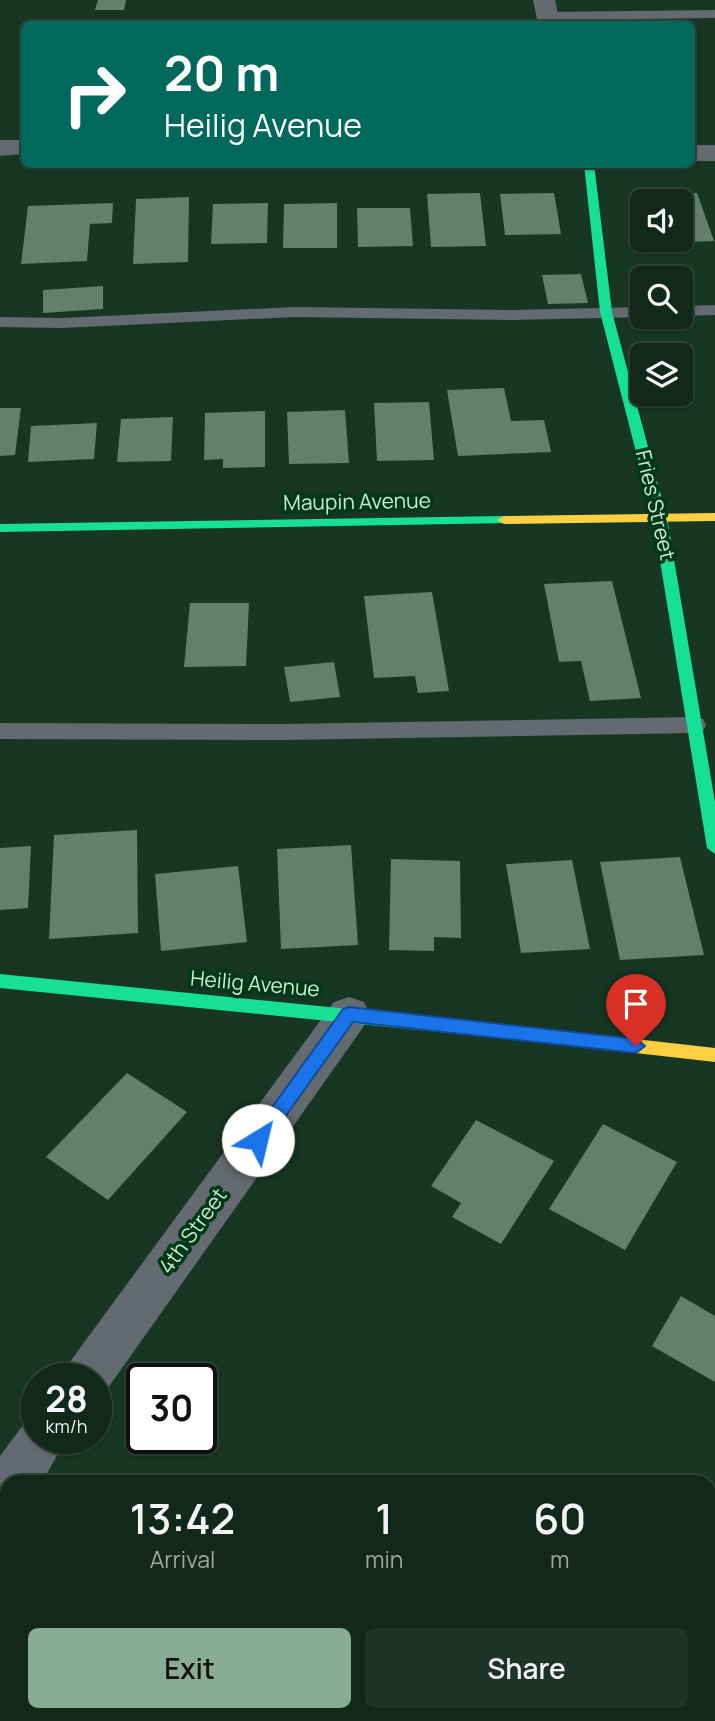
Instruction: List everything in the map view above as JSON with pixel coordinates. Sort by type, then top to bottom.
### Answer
[{"type":"street","points":[[695,137],[715,137]]},
{"type":"street","points":[[0,148],[21,147]]},
{"type":"street","points":[[695,153],[715,153]]},
{"type":"street","points":[[0,160],[21,160]]},
{"type":"street","name":"Fries Street","points":[[589,168],[606,312],[660,518],[715,848]]},
{"type":"street","name":"Maupin Avenue","points":[[0,528],[715,517]]},
{"type":"street","name":"Heilig Avenue","points":[[0,981],[349,1014],[715,1055]]},
{"type":"street","name":"4th Street","points":[[98,1363],[349,1014]]},
{"type":"street","points":[[17,1475],[32,1454]]},
{"type":"lane","points":[[547,13],[715,15]]},
{"type":"lane","points":[[693,311],[715,310]]},
{"type":"lane","points":[[0,322],[63,323],[295,312],[512,315],[630,312]]},
{"type":"lane","points":[[0,731],[283,732],[695,724]]},
{"type":"building","points":[[98,0],[126,0],[124,10],[95,10]]},
{"type":"building","points":[[480,193],[486,246],[431,247],[427,194]]},
{"type":"building","points":[[554,193],[561,234],[505,235],[500,194]]},
{"type":"building","points":[[693,193],[697,193],[714,241],[693,242]]},
{"type":"building","points":[[189,197],[188,262],[133,264],[136,199]]},
{"type":"building","points":[[113,203],[112,223],[90,224],[87,261],[21,264],[28,206]]},
{"type":"building","points":[[268,203],[267,243],[211,244],[213,204]]},
{"type":"building","points":[[337,203],[337,248],[283,248],[284,204]]},
{"type":"building","points":[[357,208],[410,208],[413,246],[358,247]]},
{"type":"building","points":[[581,274],[588,303],[548,304],[542,275]]},
{"type":"building","points":[[103,286],[103,309],[43,313],[43,290]]},
{"type":"building","points":[[504,388],[511,421],[544,420],[551,452],[458,456],[447,390]]},
{"type":"building","points":[[429,402],[434,460],[377,461],[374,403]]},
{"type":"building","points":[[0,408],[21,408],[15,455],[0,456]]},
{"type":"building","points":[[345,410],[349,463],[289,464],[287,412]]},
{"type":"building","points":[[265,411],[265,467],[223,468],[223,459],[204,460],[205,413]]},
{"type":"building","points":[[173,417],[171,461],[117,462],[121,419]]},
{"type":"building","points":[[97,423],[94,459],[28,462],[31,426]]},
{"type":"building","points":[[612,581],[641,698],[590,701],[581,661],[559,662],[544,584]]},
{"type":"building","points":[[432,592],[449,691],[418,693],[415,676],[374,678],[364,596]]},
{"type":"building","points":[[190,603],[249,603],[246,666],[184,667]]},
{"type":"building","points":[[334,662],[340,697],[290,702],[284,667]]},
{"type":"building","points":[[137,830],[138,933],[49,939],[54,835]]},
{"type":"building","points":[[351,845],[358,945],[281,949],[277,849]]},
{"type":"building","points":[[31,846],[28,908],[0,910],[0,848]]},
{"type":"building","points":[[680,857],[704,955],[620,960],[600,862]]},
{"type":"building","points":[[391,859],[460,861],[461,938],[434,937],[434,951],[389,950]]},
{"type":"building","points":[[572,860],[590,949],[521,953],[506,864]]},
{"type":"building","points":[[238,866],[247,942],[161,951],[155,874]]},
{"type":"building","points":[[127,1073],[187,1112],[108,1200],[46,1157]]},
{"type":"building","points":[[476,1120],[554,1161],[501,1244],[452,1217],[461,1203],[431,1186]]},
{"type":"building","points":[[603,1124],[677,1162],[625,1250],[549,1209]]},
{"type":"building","points":[[681,1296],[715,1316],[715,1382],[652,1346]]},
{"type":"traffic: fast","points":[[589,168],[606,312],[660,518],[715,848]]},
{"type":"traffic: fast","points":[[0,528],[504,520]]},
{"type":"traffic: fast","points":[[0,981],[538,1035]]},
{"type":"traffic: slow","points":[[504,520],[715,517]]},
{"type":"traffic: slow","points":[[538,1035],[715,1055]]},
{"type":"route","points":[[258,1140],[349,1014],[636,1046]]}]
